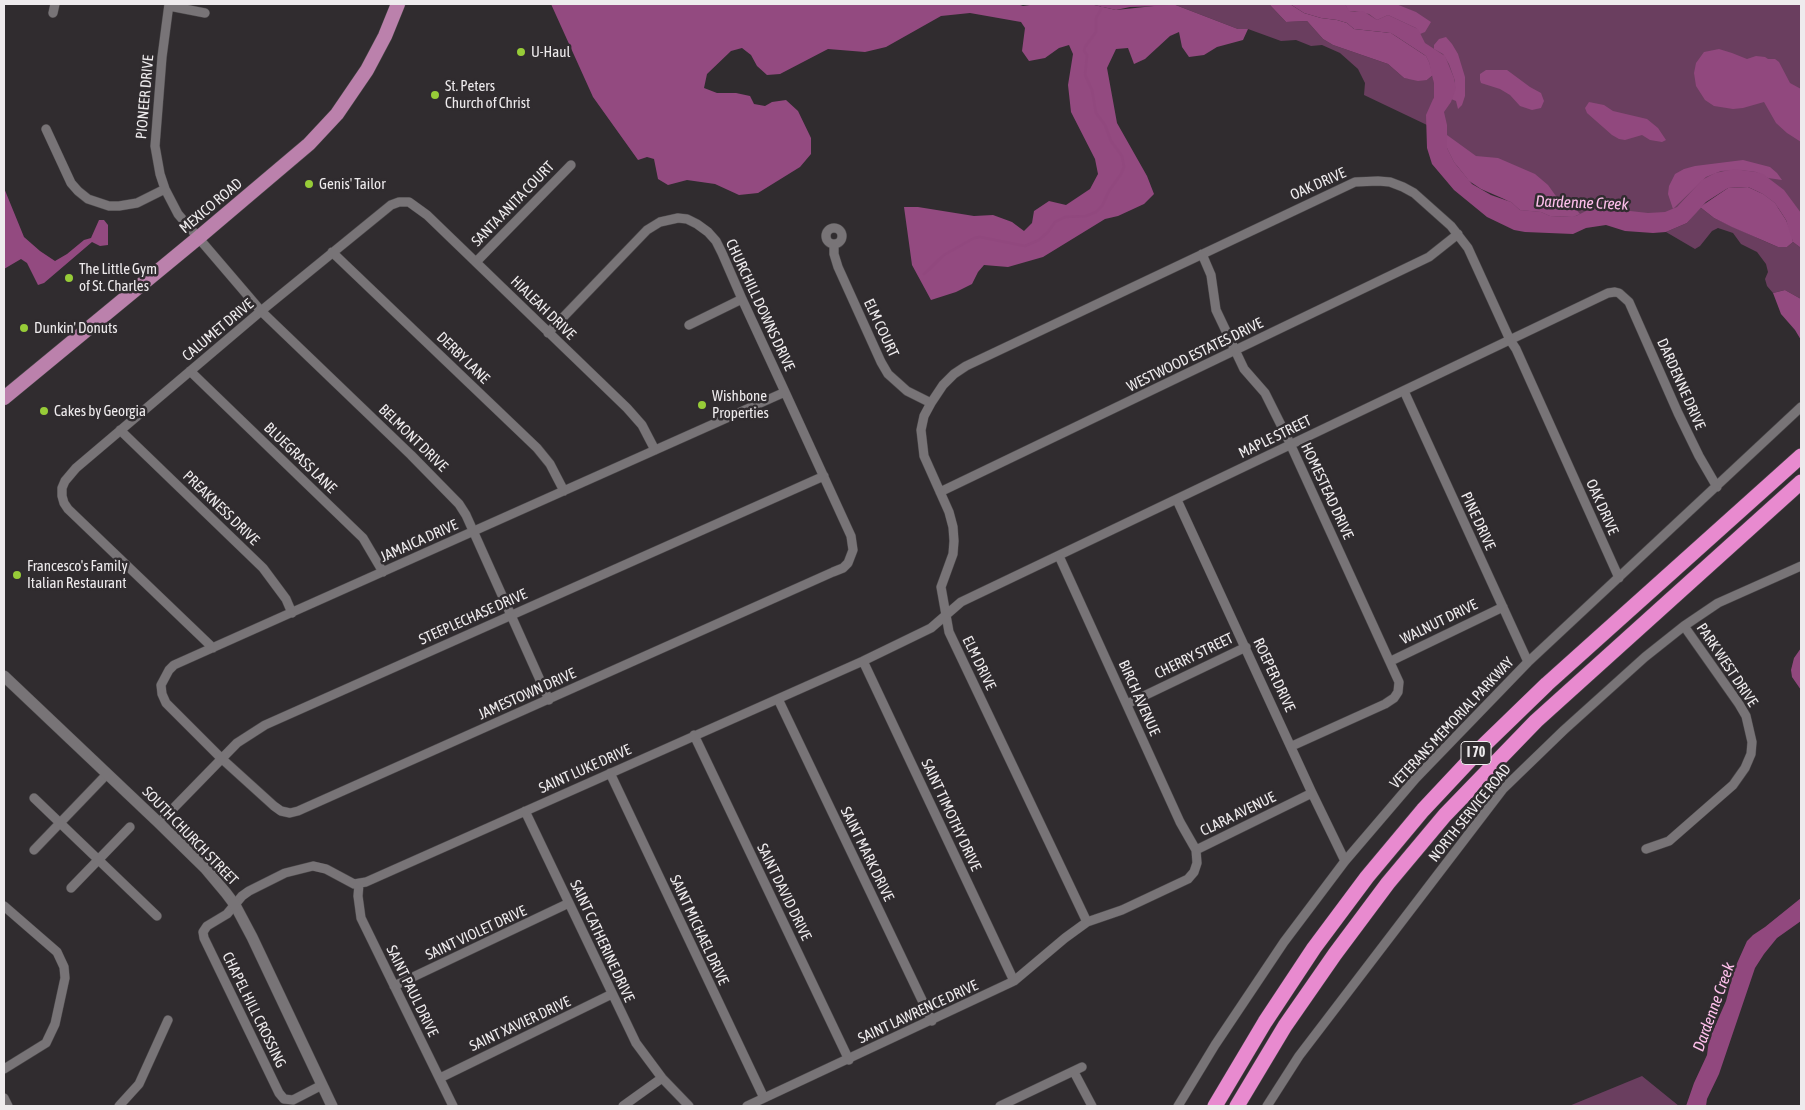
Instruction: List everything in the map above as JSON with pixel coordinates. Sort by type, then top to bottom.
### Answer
[{"type":"highway","name":"I 70","points":[[1215,1106],[1265,1022],[1314,948],[1367,877],[1429,803],[1547,684],[1801,456]]},
{"type":"highway","name":"I 70","points":[[1237,1106],[1285,1026],[1334,954],[1388,883],[1451,809],[1536,721],[1801,482]]},
{"type":"main road","name":"MEXICO ROAD","points":[[4,398],[294,158],[337,114],[356,88],[385,36],[398,4]]},
{"type":"street","name":"PIONEER DRIVE","points":[[198,238],[178,214],[165,189],[157,157],[155,138],[169,5],[205,13]]},
{"type":"street","points":[[46,129],[71,183],[88,199],[109,206],[119,206],[137,202],[165,189]]},
{"type":"street","name":"SANTA ANITA COURT","points":[[476,262],[571,165]]},
{"type":"street","name":"OAK DRIVE","points":[[931,403],[942,385],[966,366],[1354,182],[1390,182],[1414,193],[1458,234],[1468,248],[1510,340],[1516,349],[1619,578]]},
{"type":"street","name":"HIALEAH DRIVE","points":[[399,202],[409,202],[419,208],[627,408],[642,425],[655,450]]},
{"type":"street","name":"CALUMET DRIVE","points":[[213,648],[68,509],[64,503],[62,488],[68,475],[260,311],[384,209],[399,202]]},
{"type":"street","name":"CHURCHILL DOWNS DRIVE","points":[[548,333],[647,230],[660,222],[687,220],[708,232],[716,241],[851,536],[852,556]]},
{"type":"street","name":"WESTWOOD ESTATES DRIVE","points":[[940,492],[1430,257],[1458,234]]},
{"type":"street","name":"BELMONT DRIVE","points":[[198,238],[260,311],[444,487],[459,504],[466,515],[549,700]]},
{"type":"street","name":"ELM COURT","points":[[834,244],[834,254],[838,267],[888,374],[907,391],[931,403]]},
{"type":"street","name":"DERBY LANE","points":[[332,252],[537,448],[550,464],[564,491]]},
{"type":"street","name":"HOMESTEAD DRIVE","points":[[1202,254],[1211,276],[1216,310],[1244,369],[1265,393],[1291,445],[1391,661]]},
{"type":"street","name":"MAPLE STREET","points":[[946,614],[961,602],[1608,293],[1619,293]]},
{"type":"street","name":"DARDENNE DRIVE","points":[[1619,293],[1629,302],[1678,413],[1717,487]]},
{"type":"street","points":[[689,325],[742,299]]},
{"type":"street","name":"BLUEGRASS LANE","points":[[190,371],[363,538],[383,572]]},
{"type":"street","name":"PINE DRIVE","points":[[1404,391],[1528,662]]},
{"type":"street","name":"JAMAICA DRIVE","points":[[221,758],[166,703],[161,685],[174,665],[785,392]]},
{"type":"street","name":"ELM DRIVE","points":[[931,403],[924,416],[921,430],[924,456],[949,512],[953,527],[953,554],[941,586],[949,632],[1087,922]]},
{"type":"street","name":"VETERANS MEMORIAL PARKWAY","points":[[1178,1106],[1215,1044],[1284,942],[1345,861],[1422,772],[1528,662],[1801,407]]},
{"type":"street","name":"PREAKNESS DRIVE","points":[[120,430],[263,568],[286,599],[292,613]]},
{"type":"street","name":"STEEPLECHASE DRIVE","points":[[159,823],[237,743],[265,726],[824,476]]},
{"type":"street","name":"ROEPER DRIVE","points":[[1178,500],[1292,746],[1312,794],[1345,861]]},
{"type":"street","name":"JAMESTOWN DRIVE","points":[[221,758],[281,811],[290,813],[298,811],[838,570],[848,563],[852,556]]},
{"type":"street","name":"BIRCH AVENUE","points":[[1059,556],[1180,822],[1196,850]]},
{"type":"street","name":"NORTH SERVICE ROAD","points":[[1267,1106],[1299,1056],[1503,789],[1564,730],[1645,657],[1684,626],[1718,603],[1801,566]]},
{"type":"street","name":"WALNUT DRIVE","points":[[1292,746],[1385,704],[1394,698],[1398,692],[1400,682],[1391,661],[1503,607]]},
{"type":"street","name":"SAINT LUKE DRIVE","points":[[358,884],[863,661],[931,628],[946,614]]},
{"type":"street","name":"PARK WEST DRIVE","points":[[1646,849],[1669,841],[1732,785],[1745,768],[1751,754],[1752,742],[1746,716],[1684,626]]},
{"type":"street","name":"CHERRY STREET","points":[[1127,704],[1246,647]]},
{"type":"street","name":"SAINT TIMOTHY DRIVE","points":[[863,661],[1014,981]]},
{"type":"street","name":"SOUTH CHURCH STREET","points":[[4,676],[205,868],[235,905],[332,1106]]},
{"type":"street","name":"SAINT MARK DRIVE","points":[[778,698],[932,1021]]},
{"type":"street","name":"SAINT DAVID DRIVE","points":[[694,735],[849,1060]]},
{"type":"street","name":"SAINT MICHAEL DRIVE","points":[[610,773],[764,1098]]},
{"type":"street","points":[[34,850],[107,774]]},
{"type":"street","name":"CLARA AVENUE","points":[[1087,922],[1122,910],[1188,879],[1197,863],[1196,850],[1312,794]]},
{"type":"street","points":[[34,798],[157,916]]},
{"type":"street","name":"SAINT CATHERINE DRIVE","points":[[525,811],[636,1043],[662,1078]]},
{"type":"street","points":[[71,888],[130,826]]},
{"type":"street","points":[[235,905],[249,891],[285,873],[300,868],[314,866],[326,869],[347,881],[358,884]]},
{"type":"street","name":"SAINT PAUL DRIVE","points":[[358,884],[361,918],[453,1106]]},
{"type":"street","name":"SAINT VIOLET DRIVE","points":[[394,986],[569,903]]},
{"type":"street","name":"CHAPEL HILL CROSSING","points":[[235,905],[227,914],[207,926],[203,932],[204,938],[279,1093],[284,1099],[293,1100],[322,1086]]},
{"type":"street","points":[[4,906],[57,952],[64,967],[65,978],[56,1024],[46,1043],[4,1069]]},
{"type":"street","name":"SAINT LAWRENCE DRIVE","points":[[746,1106],[849,1060],[1014,981],[1087,922]]},
{"type":"street","name":"SAINT XAVIER DRIVE","points":[[440,1078],[612,994]]},
{"type":"street","points":[[119,1106],[139,1084],[168,1020]]},
{"type":"street","points":[[1000,1106],[1078,1069],[1092,1106]]},
{"type":"street","points":[[623,1106],[662,1078],[689,1106]]},
{"type":"street","points":[[4,1098],[8,1106]]},
{"type":"shaded area","points":[[551,4],[1017,4],[1023,6],[1037,4],[1090,4],[1116,10],[1173,4],[1238,29],[1248,29],[1243,40],[1217,47],[1204,55],[1189,57],[1182,47],[1179,32],[1170,36],[1145,59],[1134,64],[1128,48],[1116,49],[1107,68],[1117,123],[1147,176],[1154,194],[1144,204],[1118,216],[1105,219],[1043,257],[1008,267],[984,265],[972,284],[956,292],[931,300],[912,265],[904,207],[918,207],[974,216],[993,215],[1012,222],[1024,231],[1032,223],[1034,211],[1049,201],[1066,205],[1090,189],[1098,174],[1095,159],[1071,112],[1068,85],[1073,54],[1069,45],[1059,48],[1045,58],[1029,61],[1022,51],[1025,28],[1021,22],[970,13],[941,16],[886,47],[865,52],[828,49],[780,74],[767,75],[757,66],[751,55],[742,48],[731,51],[707,74],[704,88],[717,93],[736,93],[750,96],[754,104],[765,106],[772,102],[786,100],[798,111],[811,138],[811,154],[800,167],[758,193],[739,195],[715,184],[687,180],[668,185],[658,179],[654,159],[647,157],[638,160],[593,97]]},
{"type":"shaded area","points":[[1090,4],[1172,4],[1116,10]]},
{"type":"shaded area","points":[[1173,4],[1269,4],[1286,22],[1307,21],[1323,39],[1333,45],[1388,64],[1404,78],[1427,80],[1433,75],[1435,93],[1427,125],[1364,95],[1365,83],[1358,69],[1340,53],[1322,45],[1311,46],[1296,40],[1281,41],[1248,29],[1238,29]]},
{"type":"shaded area","points":[[1269,4],[1290,4],[1304,13],[1347,23],[1354,29],[1391,33],[1426,56],[1433,75],[1427,80],[1418,81],[1404,78],[1388,64],[1333,45],[1323,39],[1307,21],[1286,22]]},
{"type":"shaded area","points":[[1290,4],[1345,4],[1350,12],[1363,11],[1377,20],[1388,15],[1418,29],[1425,43],[1445,56],[1454,78],[1456,88],[1451,102],[1444,112],[1447,125],[1447,148],[1454,162],[1472,184],[1491,195],[1511,202],[1520,210],[1541,212],[1550,216],[1567,217],[1576,216],[1594,207],[1648,213],[1665,212],[1677,207],[1702,180],[1715,173],[1734,169],[1763,174],[1784,190],[1801,213],[1801,248],[1793,242],[1786,220],[1775,203],[1763,194],[1748,187],[1728,188],[1706,202],[1687,223],[1666,232],[1625,231],[1606,225],[1586,228],[1573,234],[1514,230],[1487,217],[1454,190],[1432,164],[1427,148],[1426,115],[1434,97],[1434,84],[1426,56],[1391,33],[1354,29],[1347,23],[1304,13]]},
{"type":"shaded area","points":[[1313,4],[1801,4],[1801,227],[1744,179],[1677,216],[1537,222],[1442,155],[1442,98],[1421,45]]},
{"type":"shaded area","points":[[1345,4],[1396,4],[1416,12],[1431,22],[1425,32],[1420,34],[1416,28],[1388,15],[1377,20],[1369,14],[1355,11],[1349,12]]},
{"type":"shaded area","points":[[1446,37],[1458,54],[1465,77],[1465,96],[1462,105],[1458,109],[1456,101],[1451,99],[1455,81],[1449,64],[1443,54],[1434,49],[1434,45],[1439,39]]},
{"type":"shaded area","points":[[1719,49],[1747,59],[1756,56],[1775,59],[1779,62],[1790,83],[1801,89],[1801,142],[1776,123],[1764,102],[1733,109],[1714,106],[1705,100],[1696,86],[1694,73],[1696,63],[1704,52]]},
{"type":"shaded area","points":[[1486,70],[1507,70],[1541,93],[1544,101],[1541,108],[1532,110],[1520,106],[1510,95],[1500,89],[1481,83],[1480,74]]},
{"type":"shaded area","points":[[1589,102],[1604,105],[1613,111],[1647,119],[1658,128],[1666,140],[1662,142],[1650,140],[1642,135],[1625,140],[1619,139],[1587,113],[1585,108]]},
{"type":"shaded area","points":[[1447,135],[1476,156],[1498,158],[1535,174],[1548,185],[1558,199],[1564,204],[1574,207],[1580,214],[1573,217],[1550,216],[1541,212],[1520,210],[1511,202],[1481,189],[1469,181],[1454,162],[1447,148]]},
{"type":"shaded area","points":[[1743,160],[1770,167],[1782,180],[1768,178],[1756,172],[1740,170],[1721,171],[1706,177],[1673,209],[1668,194],[1669,186],[1675,174],[1695,166]]},
{"type":"shaded area","points":[[1748,187],[1763,194],[1775,203],[1792,234],[1793,242],[1787,247],[1778,247],[1732,227],[1714,218],[1700,207],[1728,188]]},
{"type":"shaded area","points":[[4,188],[24,237],[55,261],[84,240],[91,238],[99,220],[104,220],[108,225],[108,245],[100,246],[92,242],[44,283],[38,285],[27,263],[21,259],[4,269]]},
{"type":"shaded area","points":[[1700,207],[1714,218],[1778,247],[1787,247],[1793,242],[1801,248],[1801,299],[1785,290],[1773,293],[1767,286],[1765,279],[1768,272],[1766,264],[1757,252],[1741,244],[1733,233],[1718,228],[1712,231],[1700,246],[1695,249],[1666,232],[1687,223]]},
{"type":"shaded area","points":[[1785,290],[1801,299],[1801,340],[1781,314],[1773,293]]},
{"type":"shaded area","points":[[1801,648],[1801,690],[1792,677],[1791,670],[1794,658]]},
{"type":"shaded area","points":[[1801,898],[1801,921],[1777,938],[1755,968],[1719,1074],[1707,1099],[1706,1106],[1686,1106],[1707,1055],[1709,1040],[1726,1001],[1734,970],[1747,941]]},
{"type":"shaded area","points":[[1642,1076],[1679,1106],[1569,1106]]},
{"type":"waterway","points":[[924,274],[944,255],[974,238],[980,237],[1025,246],[1039,240],[1055,222],[1065,217],[1086,216],[1096,212],[1102,206],[1124,167],[1122,156],[1111,141],[1105,125],[1096,113],[1092,90],[1085,75],[1087,55],[1084,51],[1085,47],[1096,32],[1096,18],[1104,4]]},
{"type":"place","name":"U-Haul","points":[[521,52]]},
{"type":"place","name":"St. Peters Church of Christ","points":[[435,95]]},
{"type":"place","name":"Genis' Tailor","points":[[309,184]]},
{"type":"place","name":"The Little Gym of St. Charles","points":[[69,278]]},
{"type":"place","name":"Dunkin' Donuts","points":[[24,328]]},
{"type":"place","name":"Wishbone Properties","points":[[702,405]]},
{"type":"place","name":"Cakes by Georgia","points":[[44,411]]},
{"type":"place","name":"Francesco's Family Italian Restaurant","points":[[17,575]]},
{"type":"water label","name":"Dardenne Creek","points":[[1582,203]]},
{"type":"water label","name":"Dardenne Creek","points":[[1714,1007]]}]
